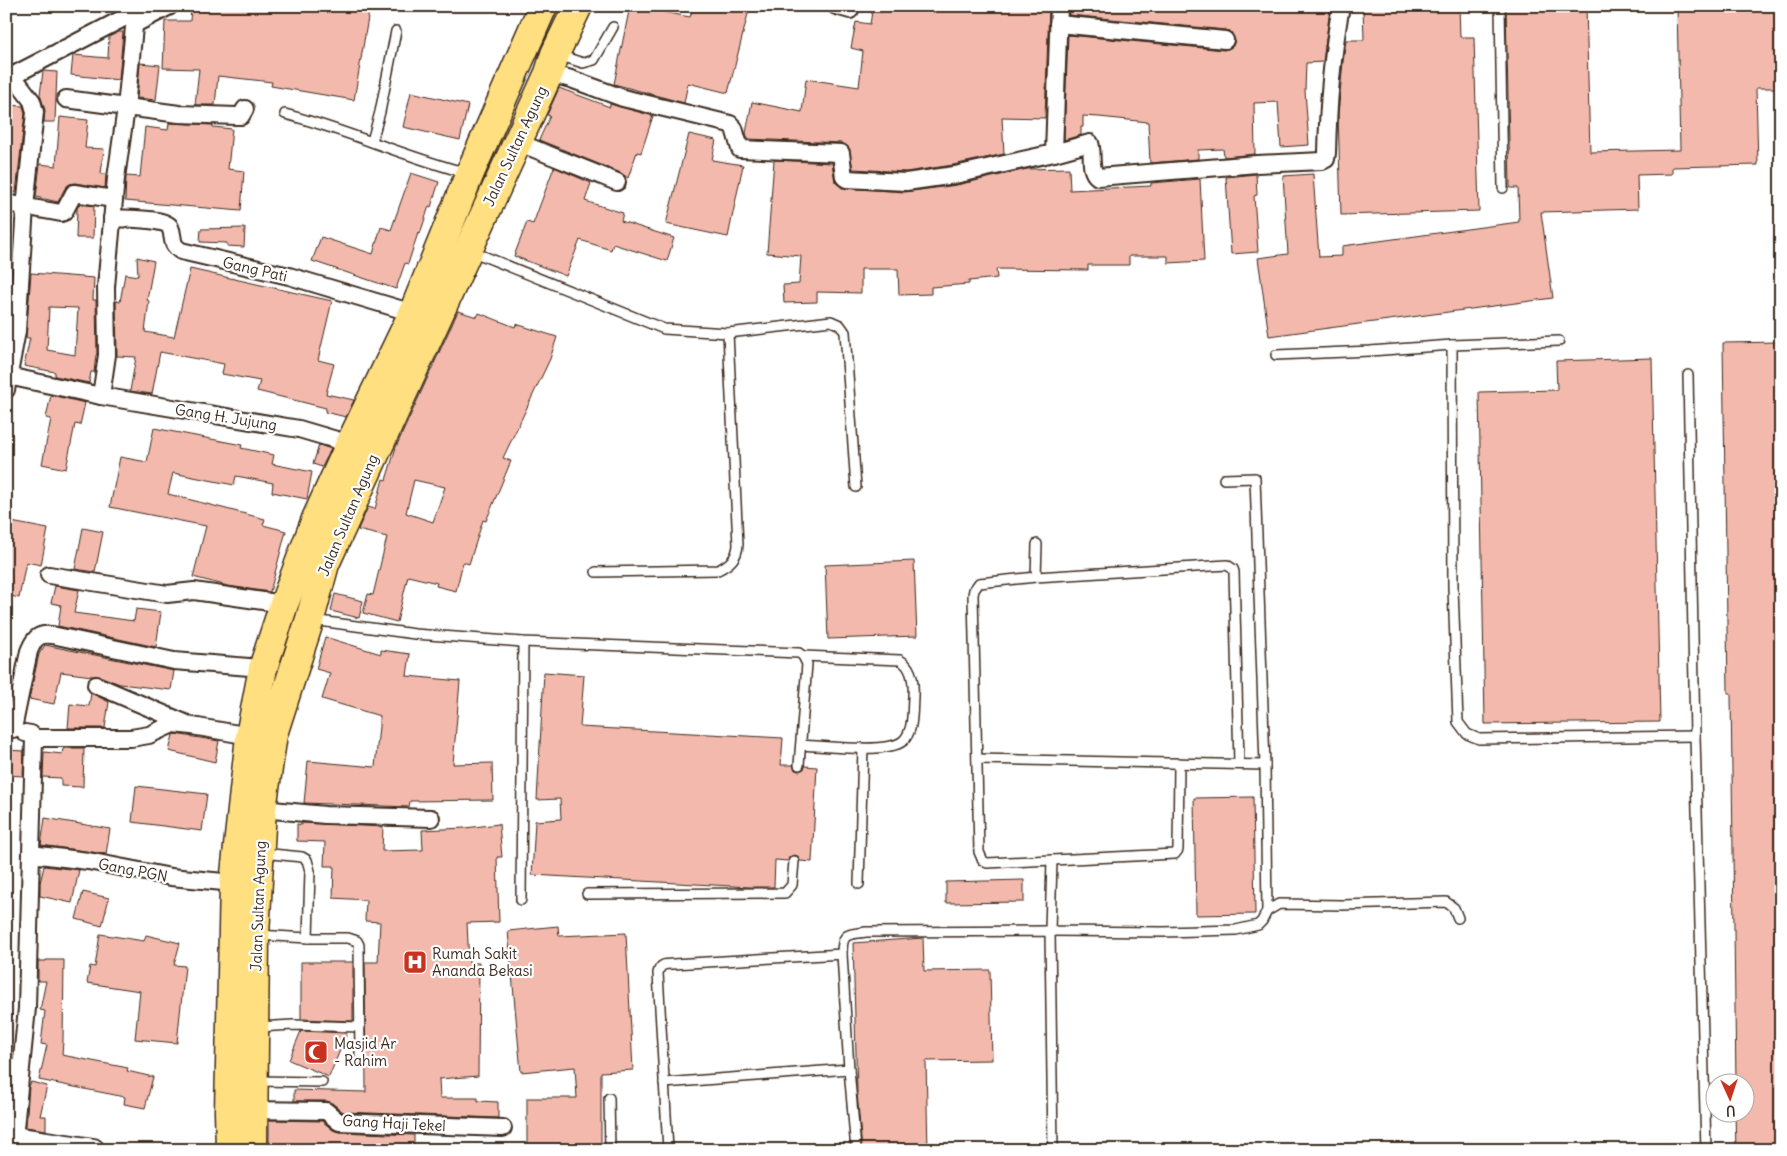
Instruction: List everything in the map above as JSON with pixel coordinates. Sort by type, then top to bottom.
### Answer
[{"type":"highway","name":"Jalan Sultan Agung","points":[[232,1132],[254,1081],[255,935],[262,809],[273,734],[310,619],[325,564],[457,239],[470,173],[544,6]]},
{"type":"highway","name":"Jalan Sultan Agung","points":[[253,1150],[232,1132],[234,883],[250,736],[263,668],[284,604],[316,519],[350,444],[413,313],[517,142],[578,6]]},
{"type":"street","points":[[7,383],[18,322],[25,207],[35,108],[32,101],[10,78],[146,6]]},
{"type":"street","points":[[101,396],[107,355],[105,300],[112,218],[134,27],[135,24],[170,6]]},
{"type":"street","points":[[1054,153],[1059,6]]},
{"type":"street","points":[[552,63],[571,79],[623,98],[730,124],[734,128],[740,149],[840,154],[846,179],[906,182],[955,175],[1090,144],[1092,147],[1092,169],[1098,177],[1258,164],[1322,161],[1326,159],[1333,51],[1341,6]]},
{"type":"street","points":[[1058,24],[1225,40]]},
{"type":"street","points":[[66,99],[179,114],[241,116],[245,109]]},
{"type":"street","points":[[517,142],[617,182]]},
{"type":"street","points":[[6,203],[63,213],[74,193],[114,199]]},
{"type":"street","name":"Gang Pati","points":[[112,218],[167,223],[170,226],[173,244],[181,251],[289,276],[413,313]]},
{"type":"street","name":"Gang H. Jujung","points":[[7,383],[101,396],[299,429],[350,444]]},
{"type":"street","points":[[50,575],[167,594],[194,591],[284,604]]},
{"type":"street","points":[[93,1150],[10,1138],[27,1008],[34,738],[31,734],[10,728],[29,650],[34,639],[42,635],[52,635],[174,661],[263,668]]},
{"type":"street","points":[[96,685],[192,726]]},
{"type":"street","points":[[34,738],[131,738],[149,735],[173,724],[250,736]]},
{"type":"street","points":[[262,809],[325,815],[431,818]]},
{"type":"street","name":"Gang PGN","points":[[31,854],[88,861],[171,877],[234,883]]},
{"type":"street","name":"Gang Haji Tekel","points":[[232,1132],[326,1111],[339,1122],[503,1128]]},
{"type":"lane","points":[[1500,6],[1503,188]]},
{"type":"lane","points":[[552,63],[583,63],[594,60],[613,27]]},
{"type":"lane","points":[[372,141],[380,112],[396,31]]},
{"type":"lane","points":[[284,114],[372,141],[442,166],[470,173]]},
{"type":"lane","points":[[457,239],[656,327],[670,330],[728,333],[831,321],[836,322],[843,327],[845,332],[856,486]]},
{"type":"lane","points":[[596,572],[718,570],[728,565],[737,553],[728,333]]},
{"type":"lane","points":[[1276,356],[1370,352],[1452,345],[1559,341]]},
{"type":"lane","points":[[1452,345],[1454,607],[1458,722],[1462,730],[1479,739],[1695,736]]},
{"type":"lane","points":[[1688,375],[1706,1150]]},
{"type":"lane","points":[[856,1150],[842,954],[843,940],[848,934],[866,932],[1163,932],[1236,930],[1258,925],[1262,921],[1267,911],[1265,765],[1255,478],[1224,479]]},
{"type":"lane","points":[[1036,577],[1037,544]]},
{"type":"lane","points":[[1179,763],[1178,850],[1175,854],[986,863],[983,861],[979,852],[974,590],[979,583],[1036,577],[1226,565],[1232,568],[1234,572],[1239,763]]},
{"type":"lane","points":[[310,619],[416,634],[523,642],[800,653],[803,656],[900,660],[905,662],[911,670],[913,689],[910,729],[903,741],[887,747],[863,748],[801,745]]},
{"type":"lane","points":[[521,900],[523,642]]},
{"type":"lane","points":[[799,765],[807,664],[803,656]]},
{"type":"lane","points":[[859,884],[863,748]]},
{"type":"lane","points":[[977,759],[1265,765]]},
{"type":"lane","points":[[260,853],[302,857],[306,860],[310,871],[308,938]]},
{"type":"lane","points":[[1052,860],[1050,931],[1053,1150]]},
{"type":"lane","points":[[586,894],[785,893],[792,885],[794,861]]},
{"type":"lane","points":[[1267,911],[1274,906],[1284,904],[1342,905],[1446,902],[1454,908],[1458,918]]},
{"type":"lane","points":[[255,935],[348,938],[357,941],[359,946],[360,1060]]},
{"type":"lane","points":[[668,1150],[658,973],[662,965],[842,954]]},
{"type":"lane","points":[[255,1027],[293,1025],[360,1027]]},
{"type":"lane","points":[[664,1082],[849,1069]]},
{"type":"lane","points":[[254,1081],[322,1082]]},
{"type":"lane","points":[[609,1098],[610,1150]]},
{"type":"building","points":[[191,6],[284,8],[284,6],[370,6],[354,100],[271,86],[272,82],[218,76],[215,105],[195,105],[199,69],[163,68],[165,21],[190,21]]},
{"type":"building","points":[[630,6],[690,17],[694,6],[750,6],[728,93],[688,83],[684,103],[614,84]]},
{"type":"building","points":[[873,6],[910,6],[929,10],[929,6],[1049,6],[1045,118],[1002,117],[1004,154],[953,165],[906,172],[853,169],[849,148],[842,143],[748,139],[746,133],[752,102],[802,112],[806,79],[859,87],[863,51],[851,48],[856,22],[870,24]]},
{"type":"building","points":[[1069,6],[1328,6],[1328,9],[1330,9],[1323,62],[1306,63],[1305,91],[1309,145],[1281,147],[1278,102],[1254,103],[1255,154],[1224,157],[1223,149],[1198,150],[1198,159],[1150,163],[1148,122],[1099,117],[1083,116],[1081,135],[1064,140],[1068,35],[1224,50],[1233,46],[1235,40],[1231,32],[1226,30],[1069,15]]},
{"type":"building","points":[[1363,6],[1459,6],[1460,37],[1474,37],[1479,211],[1341,215],[1338,114],[1343,62],[1346,40],[1364,40]]},
{"type":"building","points":[[1506,6],[1586,6],[1590,152],[1680,150],[1677,6],[1781,6],[1781,88],[1756,88],[1758,165],[1672,167],[1672,174],[1637,175],[1638,209],[1541,212],[1553,298],[1269,336],[1258,258],[1288,254],[1283,176],[1313,174],[1319,257],[1342,256],[1342,246],[1519,222],[1518,188],[1510,188]]},
{"type":"building","points":[[123,32],[119,80],[71,75],[73,55],[108,58],[109,37]]},
{"type":"building","points":[[140,63],[160,65],[156,100],[137,98]]},
{"type":"building","points":[[43,71],[57,72],[55,122],[44,122],[45,110],[40,95]]},
{"type":"building","points":[[559,88],[610,107],[610,104],[653,116],[641,153],[637,152],[628,178],[621,173],[539,140],[550,116],[547,115]]},
{"type":"building","points":[[411,92],[468,105],[460,140],[403,127]]},
{"type":"building","points":[[7,105],[23,106],[25,113],[16,193],[6,191],[9,126],[6,126]]},
{"type":"building","points":[[60,117],[88,120],[85,148],[104,149],[101,174],[106,174],[105,188],[75,183],[70,184],[65,188],[58,202],[36,197],[40,164],[56,166]]},
{"type":"building","points":[[169,123],[213,125],[213,127],[232,129],[228,169],[244,171],[241,211],[125,201],[126,176],[140,177],[145,127],[168,130]]},
{"type":"building","points":[[689,134],[716,140],[712,160],[743,165],[728,237],[666,224]]},
{"type":"building","points":[[774,160],[832,163],[835,182],[842,188],[905,192],[957,185],[1027,169],[1069,168],[1070,190],[1151,186],[1151,183],[1200,179],[1204,261],[1168,263],[1168,256],[1129,256],[1129,265],[1088,265],[1088,270],[996,269],[997,278],[969,281],[969,284],[931,287],[931,294],[899,295],[898,269],[861,269],[861,293],[817,292],[817,302],[784,303],[783,285],[799,284],[801,256],[767,253]]},
{"type":"building","points":[[554,167],[591,183],[585,201],[623,213],[621,221],[674,238],[667,261],[613,244],[611,250],[580,240],[566,276],[514,256],[527,222],[533,224]]},
{"type":"building","points":[[411,173],[439,182],[431,207],[429,206],[420,234],[418,233],[408,264],[405,263],[396,289],[312,261],[321,237],[373,254],[381,227],[391,230]]},
{"type":"building","points":[[1256,174],[1257,195],[1254,196],[1258,252],[1231,254],[1226,177]]},
{"type":"building","points":[[80,204],[94,206],[93,238],[76,238],[77,208]]},
{"type":"building","points":[[245,228],[244,247],[227,246],[227,243],[200,242],[201,229]]},
{"type":"building","points":[[137,257],[154,261],[147,300],[149,301],[145,332],[174,337],[190,269],[332,301],[318,360],[334,364],[326,394],[354,400],[346,417],[325,412],[326,408],[257,391],[260,381],[222,374],[224,364],[160,352],[152,394],[130,391],[136,357],[117,356],[116,301],[120,302],[125,274],[138,276]]},
{"type":"building","points":[[6,271],[11,271],[6,334]]},
{"type":"building","points":[[31,273],[94,278],[93,300],[96,300],[97,354],[94,372],[91,372],[89,383],[55,376],[55,372],[24,366],[30,338],[26,338]],"holes":[[[49,307],[78,308],[75,355],[47,350]]]},
{"type":"building","points":[[458,311],[477,317],[479,313],[515,327],[516,324],[557,337],[550,359],[503,458],[511,461],[486,521],[483,520],[469,564],[463,562],[456,591],[436,586],[437,583],[408,576],[397,622],[363,613],[368,594],[373,595],[387,537],[358,530],[368,507],[375,509],[383,479],[386,480],[396,447]],"holes":[[[414,480],[445,487],[433,522],[406,513]]]},
{"type":"building","points":[[1781,342],[1781,1150],[1736,1150],[1735,1124],[1754,1124],[1754,1074],[1736,1074],[1731,693],[1728,693],[1723,343]]},
{"type":"building","points":[[1652,358],[1660,722],[1485,724],[1479,392],[1557,390],[1556,361]]},
{"type":"building","points":[[51,395],[85,403],[80,425],[75,424],[66,469],[42,464],[51,419],[46,418]]},
{"type":"building","points":[[154,428],[242,445],[241,448],[274,455],[272,464],[312,472],[307,499],[272,492],[273,483],[236,476],[234,485],[173,473],[168,494],[265,519],[263,525],[286,531],[270,592],[228,586],[193,577],[206,526],[110,507],[120,457],[147,462]]},
{"type":"building","points":[[319,445],[331,449],[322,467],[313,464]]},
{"type":"building","points":[[6,521],[48,529],[41,565],[26,562],[19,598],[6,595]]},
{"type":"building","points":[[83,528],[103,532],[95,572],[75,569]]},
{"type":"building","points":[[914,561],[917,636],[828,639],[825,565]]},
{"type":"building","points":[[55,586],[79,590],[74,613],[134,621],[136,609],[161,612],[156,647],[58,626],[61,605],[51,603]]},
{"type":"building","points":[[335,594],[363,601],[359,618],[331,611]]},
{"type":"building","points":[[325,637],[381,654],[381,650],[410,654],[407,676],[460,681],[453,764],[492,763],[493,800],[410,801],[409,807],[304,803],[308,761],[375,767],[380,716],[322,699],[330,673],[316,669]]},
{"type":"building","points":[[45,645],[174,671],[171,690],[120,684],[99,676],[61,672],[54,704],[29,699],[39,654]]},
{"type":"building","points":[[6,672],[14,673],[10,696],[6,695]]},
{"type":"building","points":[[544,672],[584,675],[580,727],[783,738],[781,765],[793,765],[795,770],[799,771],[804,769],[805,766],[817,767],[812,862],[800,861],[798,856],[794,855],[789,857],[788,861],[775,860],[774,887],[532,875],[535,821],[561,819],[560,799],[537,800]]},
{"type":"building","points":[[91,693],[109,702],[105,728],[68,728],[70,704],[89,706]]},
{"type":"building","points":[[173,735],[219,741],[215,762],[169,751]]},
{"type":"building","points":[[65,748],[84,748],[83,787],[61,786],[61,778],[43,777],[44,752],[62,754]]},
{"type":"building","points":[[6,750],[24,751],[23,776],[6,775]]},
{"type":"building","points":[[136,786],[207,794],[202,831],[132,822]]},
{"type":"building","points":[[1253,797],[1255,914],[1196,915],[1194,798]]},
{"type":"building","points":[[45,818],[110,829],[106,854],[41,845]]},
{"type":"building","points":[[302,823],[383,827],[382,851],[423,850],[422,830],[499,824],[502,857],[497,857],[499,922],[467,923],[469,963],[479,963],[478,1076],[439,1079],[440,1098],[478,1098],[478,1101],[498,1102],[498,1118],[343,1112],[327,1101],[294,1101],[294,1090],[366,1092],[365,962],[378,962],[380,922],[365,921],[366,900],[333,898],[334,866],[324,866],[325,842],[297,841],[297,824],[302,825]]},
{"type":"building","points":[[44,866],[79,870],[72,903],[40,896],[40,883]]},
{"type":"building","points":[[1024,880],[1024,902],[946,903],[946,882]]},
{"type":"building","points":[[83,892],[109,898],[102,926],[76,919]]},
{"type":"building","points":[[558,926],[559,936],[626,933],[633,1070],[601,1072],[601,1150],[527,1150],[527,1098],[577,1098],[575,1067],[521,1072],[508,931]]},
{"type":"building","points":[[100,934],[144,941],[146,935],[180,943],[174,965],[185,966],[177,1043],[135,1039],[140,991],[87,983],[90,966],[95,967]]},
{"type":"building","points":[[923,938],[924,971],[990,970],[992,1060],[926,1061],[928,1150],[862,1150],[857,1092],[853,943]]},
{"type":"building","points":[[64,960],[62,1055],[128,1068],[127,1071],[153,1077],[145,1108],[124,1104],[125,1097],[39,1080],[47,1045],[41,1044],[45,1011],[40,1010],[46,981],[38,981],[38,961]]},
{"type":"building","points":[[301,962],[353,962],[353,1021],[301,1019]]},
{"type":"building","name":"Masjid Ar - Rahim","points":[[301,1031],[347,1033],[329,1077],[289,1060]]},
{"type":"building","points":[[31,1082],[47,1086],[40,1116],[46,1116],[46,1130],[26,1127],[29,1086]]},
{"type":"building","points":[[269,1120],[322,1121],[333,1130],[339,1132],[414,1135],[414,1150],[269,1150]]},
{"type":"place","name":"Rumah Sakit Ananda Bekasi","points":[[415,962]]},
{"type":"place","name":"Masjid Ar - Rahim","points":[[316,1052]]}]
